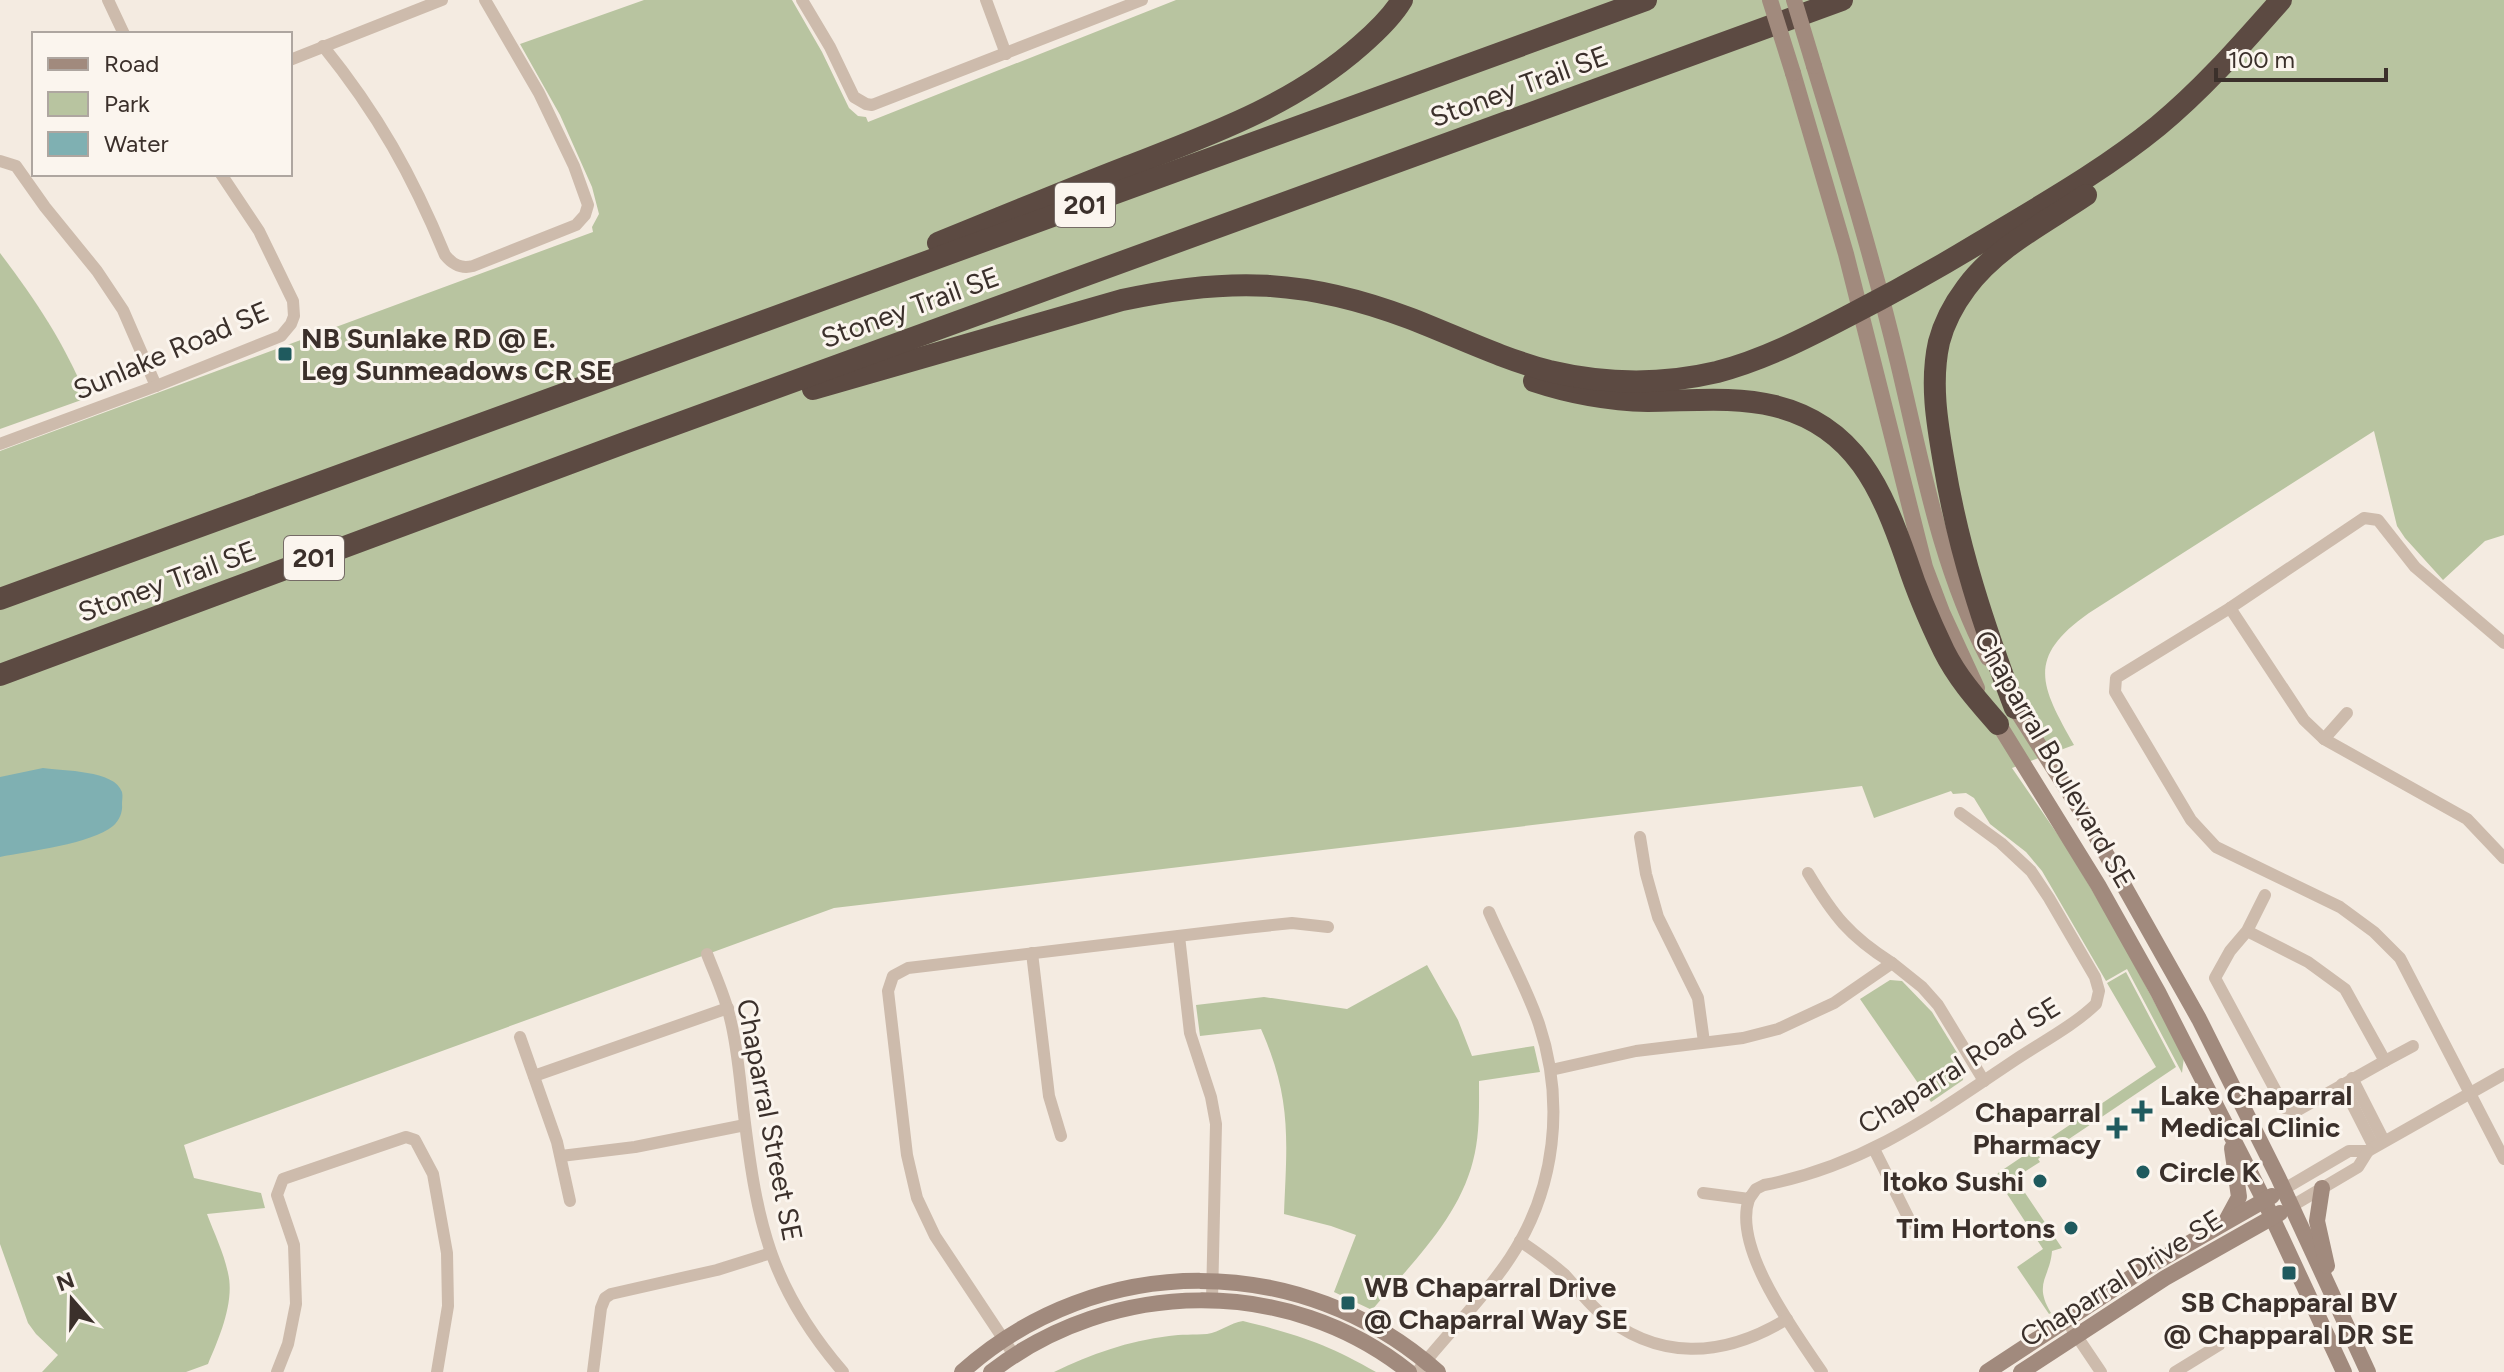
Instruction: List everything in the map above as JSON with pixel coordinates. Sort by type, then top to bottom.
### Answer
[{"type":"highway","name":"Stoney Trail SE","points":[[0,599],[1646,0]]},
{"type":"highway","name":"Stoney Trail SE","points":[[0,675],[627,442],[1842,0]]},
{"type":"highway","points":[[2015,708],[1968,574],[1945,473],[1935,391],[1937,355],[1944,326],[1965,289],[1980,271],[2144,151],[2194,102],[2281,0]]},
{"type":"highway","points":[[524,409],[1248,119],[1295,94],[1329,71],[1365,41],[1401,2]]},
{"type":"highway","points":[[627,442],[1092,309],[1163,291],[1205,285],[1259,284],[1317,291],[1410,318],[1486,350],[1537,367],[1593,379],[1632,381],[1689,377],[1733,367],[1792,344],[1860,310],[2050,201],[2122,154],[2175,111],[2236,51]]},
{"type":"highway","points":[[1350,299],[1509,371],[1564,389],[1627,399],[1763,404],[1787,410],[1821,426],[1855,454],[1876,483],[1890,512],[1924,607],[1946,654],[1966,688],[1998,724]]},
{"type":"main road","name":"Chaparral Boulevard SE","points":[[1770,0],[1860,310],[1929,578],[1960,654],[1998,724],[2098,885],[2158,992],[2273,1217],[2344,1372]]},
{"type":"main road","name":"Chaparral Boulevard SE","points":[[1794,0],[1881,299],[1951,572],[1982,648],[2015,708],[2081,810],[2206,1033],[2284,1189],[2368,1372]]},
{"type":"main road","points":[[2225,1222],[2237,1202],[2239,1191],[2227,1124]]},
{"type":"main road","points":[[2322,1188],[2317,1221],[2334,1299]]},
{"type":"main road","name":"Chaparral Drive SE","points":[[1987,1372],[2144,1269],[2284,1189]]},
{"type":"main road","name":"Chaparral Drive SE","points":[[2021,1372],[2165,1278],[2292,1206]]},
{"type":"main road","points":[[962,1372],[1003,1340],[1050,1313],[1108,1293],[1166,1282],[1212,1280],[1279,1289],[1331,1305],[1384,1331],[1427,1368]]},
{"type":"main road","points":[[991,1372],[1014,1355],[1056,1332],[1104,1313],[1146,1304],[1212,1300],[1260,1305],[1314,1319],[1359,1340],[1409,1372]]},
{"type":"street","points":[[108,0],[123,32]]},
{"type":"street","points":[[292,59],[442,0]]},
{"type":"street","points":[[323,46],[351,81],[390,141],[426,208],[445,255],[463,268],[473,266],[576,225],[585,215],[588,205],[551,116],[485,0]]},
{"type":"street","points":[[802,0],[830,47],[854,97],[866,104],[878,105],[1142,0]]},
{"type":"street","points":[[986,0],[1006,54]]},
{"type":"street","points":[[0,161],[16,166],[103,280],[127,320],[156,386]]},
{"type":"street","name":"Sunlake Road SE","points":[[0,444],[281,336],[291,324],[293,301],[266,243],[245,206],[222,176]]},
{"type":"street","points":[[2504,643],[2415,567],[2378,520],[2364,518],[2230,608],[2116,678],[2115,692],[2191,820],[2216,847],[2340,907],[2374,932],[2400,958],[2504,1159]]},
{"type":"street","points":[[2230,608],[2304,720],[2324,739],[2467,819],[2504,858]]},
{"type":"street","points":[[2492,632],[2504,621]]},
{"type":"street","points":[[2324,739],[2347,713]]},
{"type":"street","name":"Chaparral Road SE","points":[[1749,1199],[1756,1189],[1764,1185],[1819,1172],[1874,1149],[1984,1081],[2096,1004],[2099,995],[2095,977],[2036,878],[2011,850],[1960,813]]},
{"type":"street","points":[[1640,837],[1658,917],[1698,998],[1704,1042]]},
{"type":"street","points":[[1808,873],[1848,931],[1933,998],[1984,1081]]},
{"type":"street","points":[[2265,895],[2247,931],[2230,951],[2215,978],[2285,1108],[2298,1110],[2413,1046]]},
{"type":"street","points":[[1427,1368],[1520,1241],[1538,1202],[1551,1152],[1554,1116],[1551,1070],[1534,1010],[1489,912]]},
{"type":"street","points":[[1014,1355],[935,1236],[917,1198],[907,1155],[888,985],[893,976],[908,968],[1292,923],[1328,927]]},
{"type":"street","points":[[2247,931],[2308,962],[2345,989],[2385,1061]]},
{"type":"street","points":[[1179,936],[1190,1033],[1209,1089],[1215,1119],[1212,1300]]},
{"type":"street","points":[[1032,953],[1049,1096],[1061,1136]]},
{"type":"street","name":"Chaparral Street SE","points":[[707,954],[728,1008],[735,1040],[753,1190],[771,1253],[796,1310],[843,1372]]},
{"type":"street","points":[[1551,1070],[1636,1051],[1743,1038],[1795,1022],[1834,1003],[1892,963]]},
{"type":"street","points":[[534,1076],[728,1008]]},
{"type":"street","points":[[520,1037],[561,1156],[570,1201]]},
{"type":"street","points":[[2292,1206],[2358,1167],[2375,1147],[2504,1074]]},
{"type":"street","points":[[2347,1081],[2375,1147]]},
{"type":"street","points":[[561,1156],[635,1147],[745,1125]]},
{"type":"street","points":[[277,1372],[288,1344],[296,1304],[294,1245],[277,1195],[283,1179],[406,1137],[415,1140],[433,1174],[447,1253],[448,1306],[437,1372]]},
{"type":"street","points":[[2284,1189],[2349,1151],[2375,1147]]},
{"type":"street","points":[[1874,1149],[1911,1223]]},
{"type":"street","points":[[1703,1193],[1749,1199],[1746,1214],[1758,1264],[1774,1300],[1822,1372]]},
{"type":"street","points":[[1520,1241],[1555,1267],[1610,1321],[1651,1343],[1689,1349],[1719,1348],[1747,1340],[1787,1319]]},
{"type":"street","points":[[593,1372],[601,1308],[608,1296],[627,1289],[717,1270],[771,1253]]},
{"type":"street","points":[[2066,1319],[2101,1372]]},
{"type":"street","points":[[2175,1372],[2219,1345]]},
{"type":"green space","points":[[644,0],[792,0],[849,108],[858,116],[866,117],[868,122],[1176,0],[2504,0],[2504,535],[2485,541],[2443,580],[2397,526],[2374,431],[2089,613],[2055,644],[2047,659],[2047,689],[2074,745],[2012,768],[2067,848],[2115,929],[2184,1057],[2182,1073],[2127,969],[2106,981],[2042,871],[2026,852],[1990,824],[1974,798],[1966,793],[1953,794],[1951,791],[1874,818],[1862,786],[834,908],[184,1145],[194,1178],[261,1193],[265,1208],[207,1214],[224,1258],[230,1284],[225,1320],[208,1364],[186,1372],[42,1372],[58,1355],[28,1323],[0,1244],[0,451],[593,232],[592,227],[599,214],[592,187],[560,115],[520,44]]},
{"type":"green space","points":[[0,253],[48,322],[87,398],[0,429]]},
{"type":"green space","points":[[1427,965],[1458,1020],[1472,1056],[1534,1046],[1540,1072],[1479,1081],[1477,1141],[1466,1182],[1431,1241],[1372,1310],[1334,1292],[1356,1235],[1284,1214],[1286,1141],[1283,1099],[1261,1029],[1200,1036],[1196,1005],[1264,997],[1347,1009]]},
{"type":"green space","points":[[2126,972],[2176,1067],[2060,1145],[2056,1140],[2041,1150],[2043,1155],[2038,1159],[2040,1162],[2015,1178],[2062,1248],[2052,1251],[2044,1281],[2043,1294],[2049,1314],[2017,1267],[2043,1249],[1996,1177],[2156,1067],[2107,983]]},
{"type":"green space","points":[[1890,980],[1902,981],[1932,1012],[1964,1064],[1963,1080],[1931,1102],[1860,999]]},
{"type":"green space","points":[[1243,1321],[1311,1341],[1376,1372],[1054,1372],[1124,1345],[1174,1335],[1207,1334]]},
{"type":"water","points":[[43,768],[110,779],[122,792],[120,816],[113,826],[90,838],[0,857],[0,777]]},
{"type":"place","name":"NB Sunlake RD @ E. Leg Sunmeadows CR SE","points":[[285,354]]},
{"type":"place","name":"Lake Chaparral Medical Clinic","points":[[2142,1111]]},
{"type":"place","name":"Chaparral Pharmacy","points":[[2117,1128]]},
{"type":"place","name":"Circle K","points":[[2143,1172]]},
{"type":"place","name":"Itoko Sushi","points":[[2040,1181]]},
{"type":"place","name":"Tim Hortons","points":[[2071,1228]]},
{"type":"place","name":"SB Chapparal BV @ Chapparal DR SE","points":[[2289,1273]]},
{"type":"place","name":"WB Chaparral Drive @ Chaparral Way SE","points":[[1348,1303]]}]
